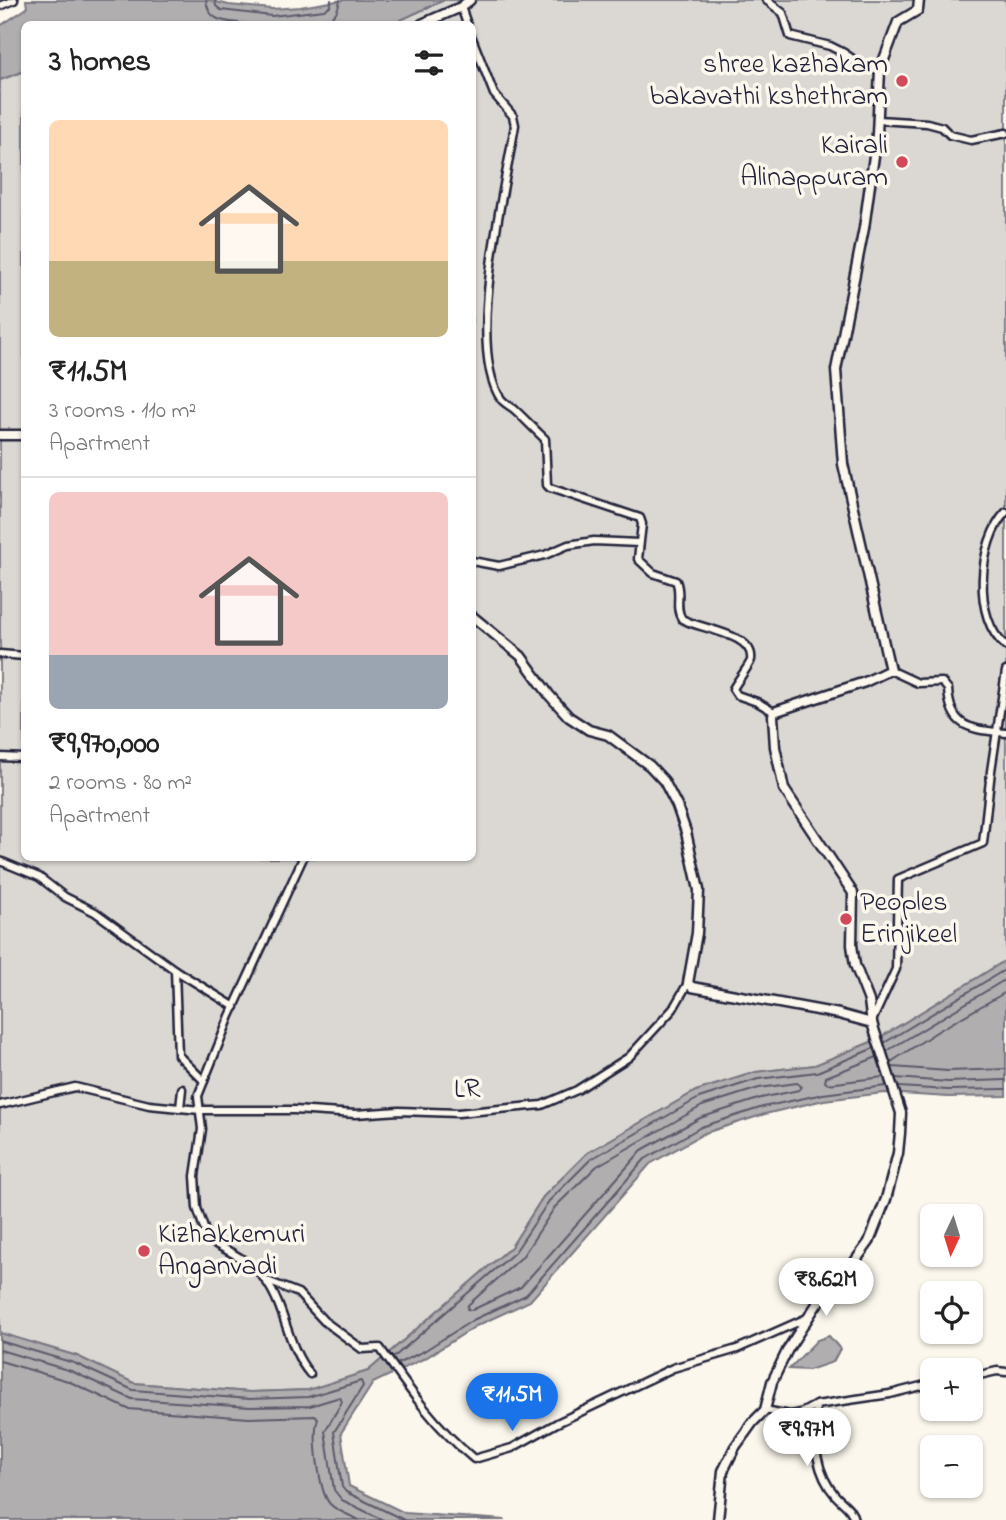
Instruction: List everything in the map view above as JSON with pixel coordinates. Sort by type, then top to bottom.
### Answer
[{"type":"main road","points":[[429,21],[461,7],[470,0]]},
{"type":"main road","points":[[718,1520],[723,1471],[735,1447],[765,1410],[772,1382],[817,1304],[869,1242],[898,1153],[901,1113],[872,1023],[869,1001],[855,965],[852,946],[853,892],[784,789],[773,732],[774,712],[865,682],[890,670],[843,464],[836,370],[864,228],[878,120],[880,70],[898,22],[918,10],[919,0]]},
{"type":"main road","points":[[0,435],[21,435]]},
{"type":"main road","points":[[476,619],[521,656],[569,717],[589,730],[608,735],[650,766],[664,781],[686,832],[699,890],[697,933],[688,982],[692,987],[839,1014],[872,1023]]},
{"type":"street","points":[[766,0],[783,13],[790,36],[830,46],[863,66],[880,70]]},
{"type":"street","points":[[0,6],[13,1]]},
{"type":"street","points":[[461,7],[466,21]]},
{"type":"street","points":[[476,48],[494,94],[513,116],[515,125],[496,228],[486,305],[490,371],[502,401],[545,439],[547,485],[550,488],[640,517],[642,524],[638,559],[653,573],[676,581],[679,588],[678,613],[682,619],[728,635],[746,645],[751,657],[749,666],[740,674],[733,689],[737,695],[774,712]]},
{"type":"street","points":[[878,120],[900,120],[942,127],[950,135],[966,139],[1006,132]]},
{"type":"street","points":[[1006,512],[994,528],[982,574],[981,597],[996,638],[1006,646]]},
{"type":"street","points":[[476,562],[499,566],[545,555],[568,545],[594,541],[639,543]]},
{"type":"street","points":[[0,654],[21,656]]},
{"type":"street","points":[[890,670],[918,683],[942,682],[948,689],[949,700],[958,720],[979,731],[1006,733]]},
{"type":"street","points":[[872,1023],[896,969],[898,879],[983,843],[1006,671]]},
{"type":"street","points":[[0,757],[21,758]]},
{"type":"street","points":[[0,861],[39,877],[65,897],[95,912],[175,970],[235,1007]]},
{"type":"street","points":[[302,861],[198,1096],[202,1129],[195,1175],[197,1208],[208,1240],[243,1259],[265,1280],[278,1305],[298,1360],[310,1374]]},
{"type":"street","points":[[175,970],[178,1055],[204,1081]]},
{"type":"street","name":"LR","points":[[0,1105],[75,1087],[149,1105],[200,1110],[294,1110],[356,1114],[399,1111],[458,1113],[542,1105],[577,1090],[629,1057],[673,1009],[688,982]]},
{"type":"street","points":[[180,1108],[182,1089]]},
{"type":"street","points":[[265,1280],[298,1293],[324,1321],[362,1349],[380,1348],[416,1399],[474,1460],[512,1448],[557,1423],[673,1368],[737,1349],[809,1318]]},
{"type":"street","points":[[983,1374],[1006,1371]]},
{"type":"street","points":[[765,1410],[790,1415],[816,1405],[890,1394],[920,1386]]},
{"type":"street","points":[[816,1405],[813,1432],[820,1467],[833,1493],[853,1511],[854,1520]]},
{"type":"shaded area","points":[[444,0],[1006,0],[1006,960],[876,1040],[815,1065],[756,1072],[696,1091],[587,1153],[543,1197],[511,1247],[368,1371],[309,1390],[250,1392],[133,1383],[77,1356],[0,1333],[0,80],[21,72],[21,861],[476,861],[476,21],[398,21]]},
{"type":"water","points":[[26,0],[208,0],[272,9],[343,0],[444,0],[398,21],[21,21],[21,72],[0,80],[0,26],[27,8]]},
{"type":"water","points":[[1006,960],[1006,1096],[948,1097],[884,1093],[824,1100],[765,1114],[705,1133],[650,1164],[530,1301],[476,1326],[427,1357],[373,1383],[341,1433],[349,1486],[405,1513],[505,1520],[0,1520],[0,1333],[77,1356],[134,1383],[250,1392],[308,1390],[368,1371],[511,1247],[543,1197],[587,1153],[696,1091],[756,1072],[815,1065],[876,1040]]},
{"type":"water","points":[[829,1336],[840,1349],[833,1362],[809,1370],[789,1369],[817,1340]]},
{"type":"place","name":"shree kazhakam bakavathi kshethram","points":[[902,81]]},
{"type":"place","name":"Kairali Alinappuram","points":[[902,162]]},
{"type":"place","name":"Peoples Erinjikeel","points":[[846,919]]},
{"type":"place","name":"Kizhakkemuri Anganvadi","points":[[144,1251]]}]
